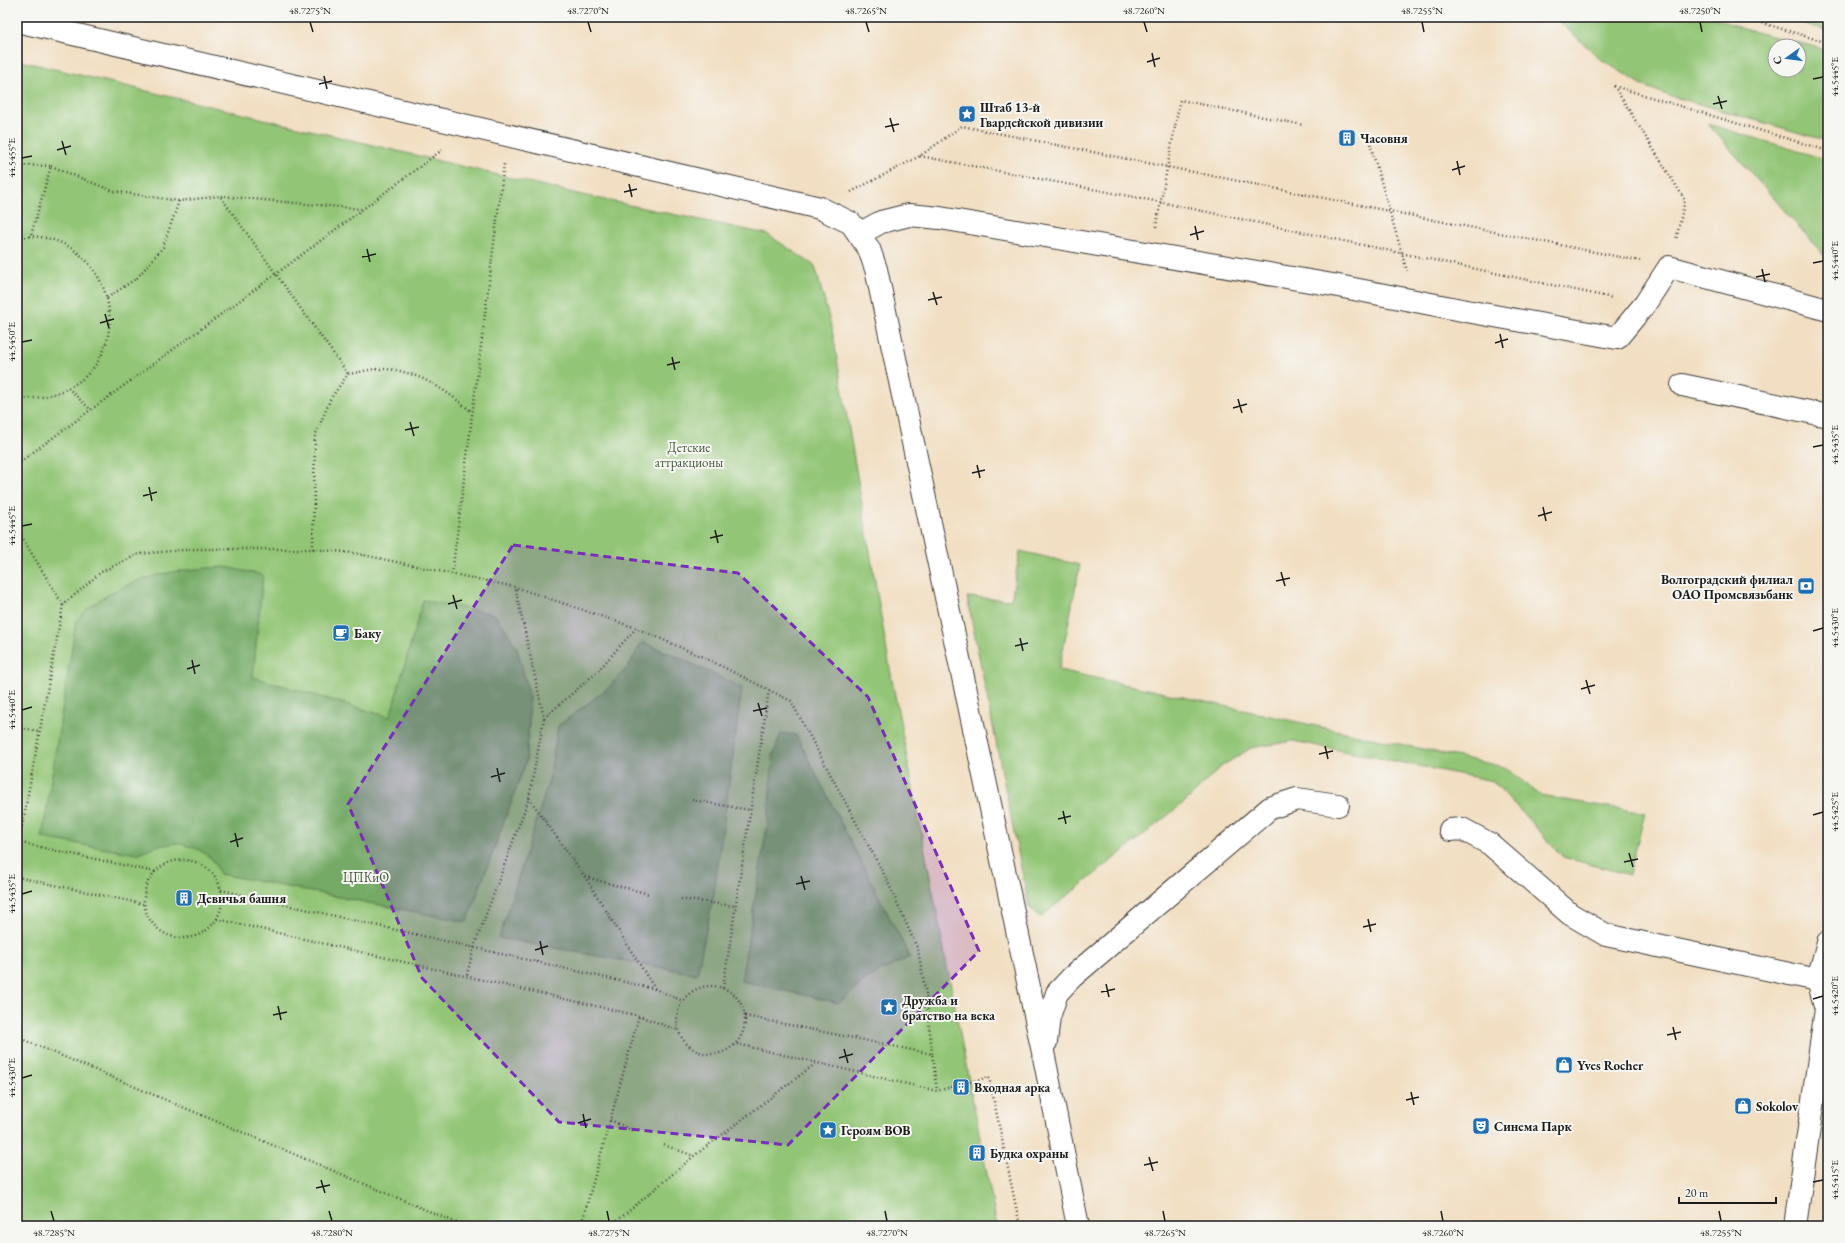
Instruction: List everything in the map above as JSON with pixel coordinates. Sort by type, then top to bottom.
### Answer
[{"type":"street","points":[[17,20],[820,208],[851,223],[870,249],[876,269],[1044,1057],[1078,1226]]},
{"type":"street","points":[[859,234],[881,222],[909,215],[940,218],[1333,285],[1417,302],[1618,338],[1645,304],[1669,267],[1828,310]]},
{"type":"street","points":[[1682,385],[1828,416]]},
{"type":"street","points":[[1044,1057],[1049,1017],[1057,993],[1072,978],[1242,831],[1270,808],[1297,799],[1338,804]]},
{"type":"street","points":[[1450,830],[1462,829],[1490,844],[1570,914],[1606,935],[1818,980]]},
{"type":"street","points":[[1796,1226],[1826,1009],[1818,980],[1828,942]]},
{"type":"path","points":[[1743,17],[1828,43]]},
{"type":"path","points":[[820,208],[920,156],[962,126],[1669,267],[1685,200],[1614,86],[1828,151]]},
{"type":"path","points":[[1160,202],[1180,100],[1303,125]]},
{"type":"path","points":[[17,464],[473,127]]},
{"type":"path","points":[[452,574],[508,135]]},
{"type":"path","points":[[1369,140],[1417,302]]},
{"type":"path","points":[[920,156],[1160,202],[1645,304]]},
{"type":"path","points":[[17,165],[51,166],[113,191],[179,201],[220,196],[362,209]]},
{"type":"path","points":[[31,235],[51,166]]},
{"type":"path","points":[[220,196],[348,374]]},
{"type":"path","points":[[107,298],[137,278],[163,247],[179,201]]},
{"type":"path","points":[[17,237],[31,235],[55,239],[77,251],[94,268],[107,298],[110,312],[108,335],[100,356],[86,375],[68,388],[46,396],[24,398],[17,397]]},
{"type":"path","points":[[313,549],[315,436],[331,398],[348,374],[379,369],[405,372],[439,386],[472,412]]},
{"type":"path","points":[[68,388],[90,409]]},
{"type":"path","points":[[17,529],[63,605]]},
{"type":"path","points":[[17,854],[63,605],[101,572],[138,554],[196,549],[313,549],[354,554],[515,587],[636,628],[707,659],[792,701],[890,887],[918,950],[926,994],[937,1091]]},
{"type":"path","points":[[467,975],[474,946],[529,798],[544,718],[515,587]]},
{"type":"path","points":[[544,718],[597,672],[636,628]]},
{"type":"path","points":[[723,988],[769,690]]},
{"type":"path","points":[[17,727],[39,731]]},
{"type":"path","points":[[529,798],[586,878],[655,989]]},
{"type":"path","points":[[692,800],[750,810]]},
{"type":"path","points":[[18,842],[155,872]]},
{"type":"path","points":[[179,860],[193,861],[205,867],[216,877],[221,890],[222,904],[217,919],[207,930],[193,937],[178,938],[164,933],[153,923],[144,904],[147,884],[155,872],[166,864],[179,860]]},
{"type":"path","points":[[17,876],[144,904]]},
{"type":"path","points":[[586,878],[649,894]]},
{"type":"path","points":[[221,890],[474,946],[655,989],[683,1000]]},
{"type":"path","points":[[681,899],[736,906]]},
{"type":"path","points":[[217,919],[467,975],[640,1016],[678,1030]]},
{"type":"path","points":[[709,986],[723,988],[733,994],[740,1003],[745,1016],[744,1030],[736,1044],[723,1052],[704,1054],[688,1045],[678,1030],[677,1014],[683,1000],[695,990],[709,986]]},
{"type":"path","points":[[581,1226],[640,1016]]},
{"type":"path","points":[[745,1016],[932,1054]]},
{"type":"path","points":[[17,1037],[464,1226]]},
{"type":"path","points":[[736,1044],[815,1064],[937,1091],[989,1077],[1020,1226]]},
{"type":"path","points":[[611,1226],[694,1156],[815,1064]]},
{"type":"path","points":[[610,1120],[633,1131]]},
{"type":"path","points":[[664,1145],[694,1156]]},
{"type":"highlighted area","points":[[513,545],[738,573],[868,697],[979,951],[788,1145],[559,1122],[422,978],[348,804]]},
{"type":"green space","points":[[1554,17],[1713,17],[1744,29],[1780,38],[1767,38],[1767,78],[1807,78],[1807,45],[1828,50],[1828,141],[1664,94],[1644,86],[1602,60]]},
{"type":"green space","points":[[1782,17],[1828,17],[1828,31]]},
{"type":"green space","name":"ЦПКиО","points":[[17,60],[582,195],[767,234],[815,266],[832,329],[890,669],[997,1226],[17,1226]]},
{"type":"green space","points":[[1708,124],[1828,160],[1828,260]]},
{"type":"green space","points":[[1020,551],[1080,565],[1059,670],[1505,767],[1541,796],[1645,813],[1629,875],[1563,857],[1493,781],[1293,741],[1251,748],[1222,766],[1187,800],[1041,917],[1029,907],[967,597],[1011,600]]},
{"type":"green space","points":[[225,567],[263,575],[253,677],[390,717],[423,600],[494,614],[505,628],[517,648],[529,694],[529,723],[526,762],[467,922],[220,874],[212,859],[198,849],[177,843],[156,846],[137,854],[42,838],[76,621],[89,608],[109,594],[140,580],[174,572]]},
{"type":"green space","points":[[642,642],[678,657],[742,688],[714,893],[697,974],[499,938],[549,781],[558,726],[608,688],[628,667]]},
{"type":"green space","points":[[781,733],[796,735],[910,957],[869,977],[839,1003],[741,981],[768,822],[773,756]]},
{"type":"place","name":"Штаб 13-й Гвардейской дивизии","points":[[967,114]]},
{"type":"place","name":"Часовня","points":[[1347,138]]},
{"type":"place","name":"Волгоградский филиал ОАО Промсвязьбанк","points":[[1806,586]]},
{"type":"place","name":"Баку","points":[[341,633]]},
{"type":"place","name":"Девичья башня","points":[[184,898]]},
{"type":"place","name":"Дружба и братство на века","points":[[889,1007]]},
{"type":"place","name":"Yves Rocher","points":[[1564,1065]]},
{"type":"place","name":"Входная арка","points":[[961,1087]]},
{"type":"place","name":"Sokolov","points":[[1743,1106]]},
{"type":"place","name":"Синема Парк","points":[[1481,1126]]},
{"type":"place","name":"Героям ВОВ","points":[[828,1130]]},
{"type":"place","name":"Будка охраны","points":[[977,1153]]},
{"type":"park label","name":"Детские аттракционы","points":[[689,454]]}]
